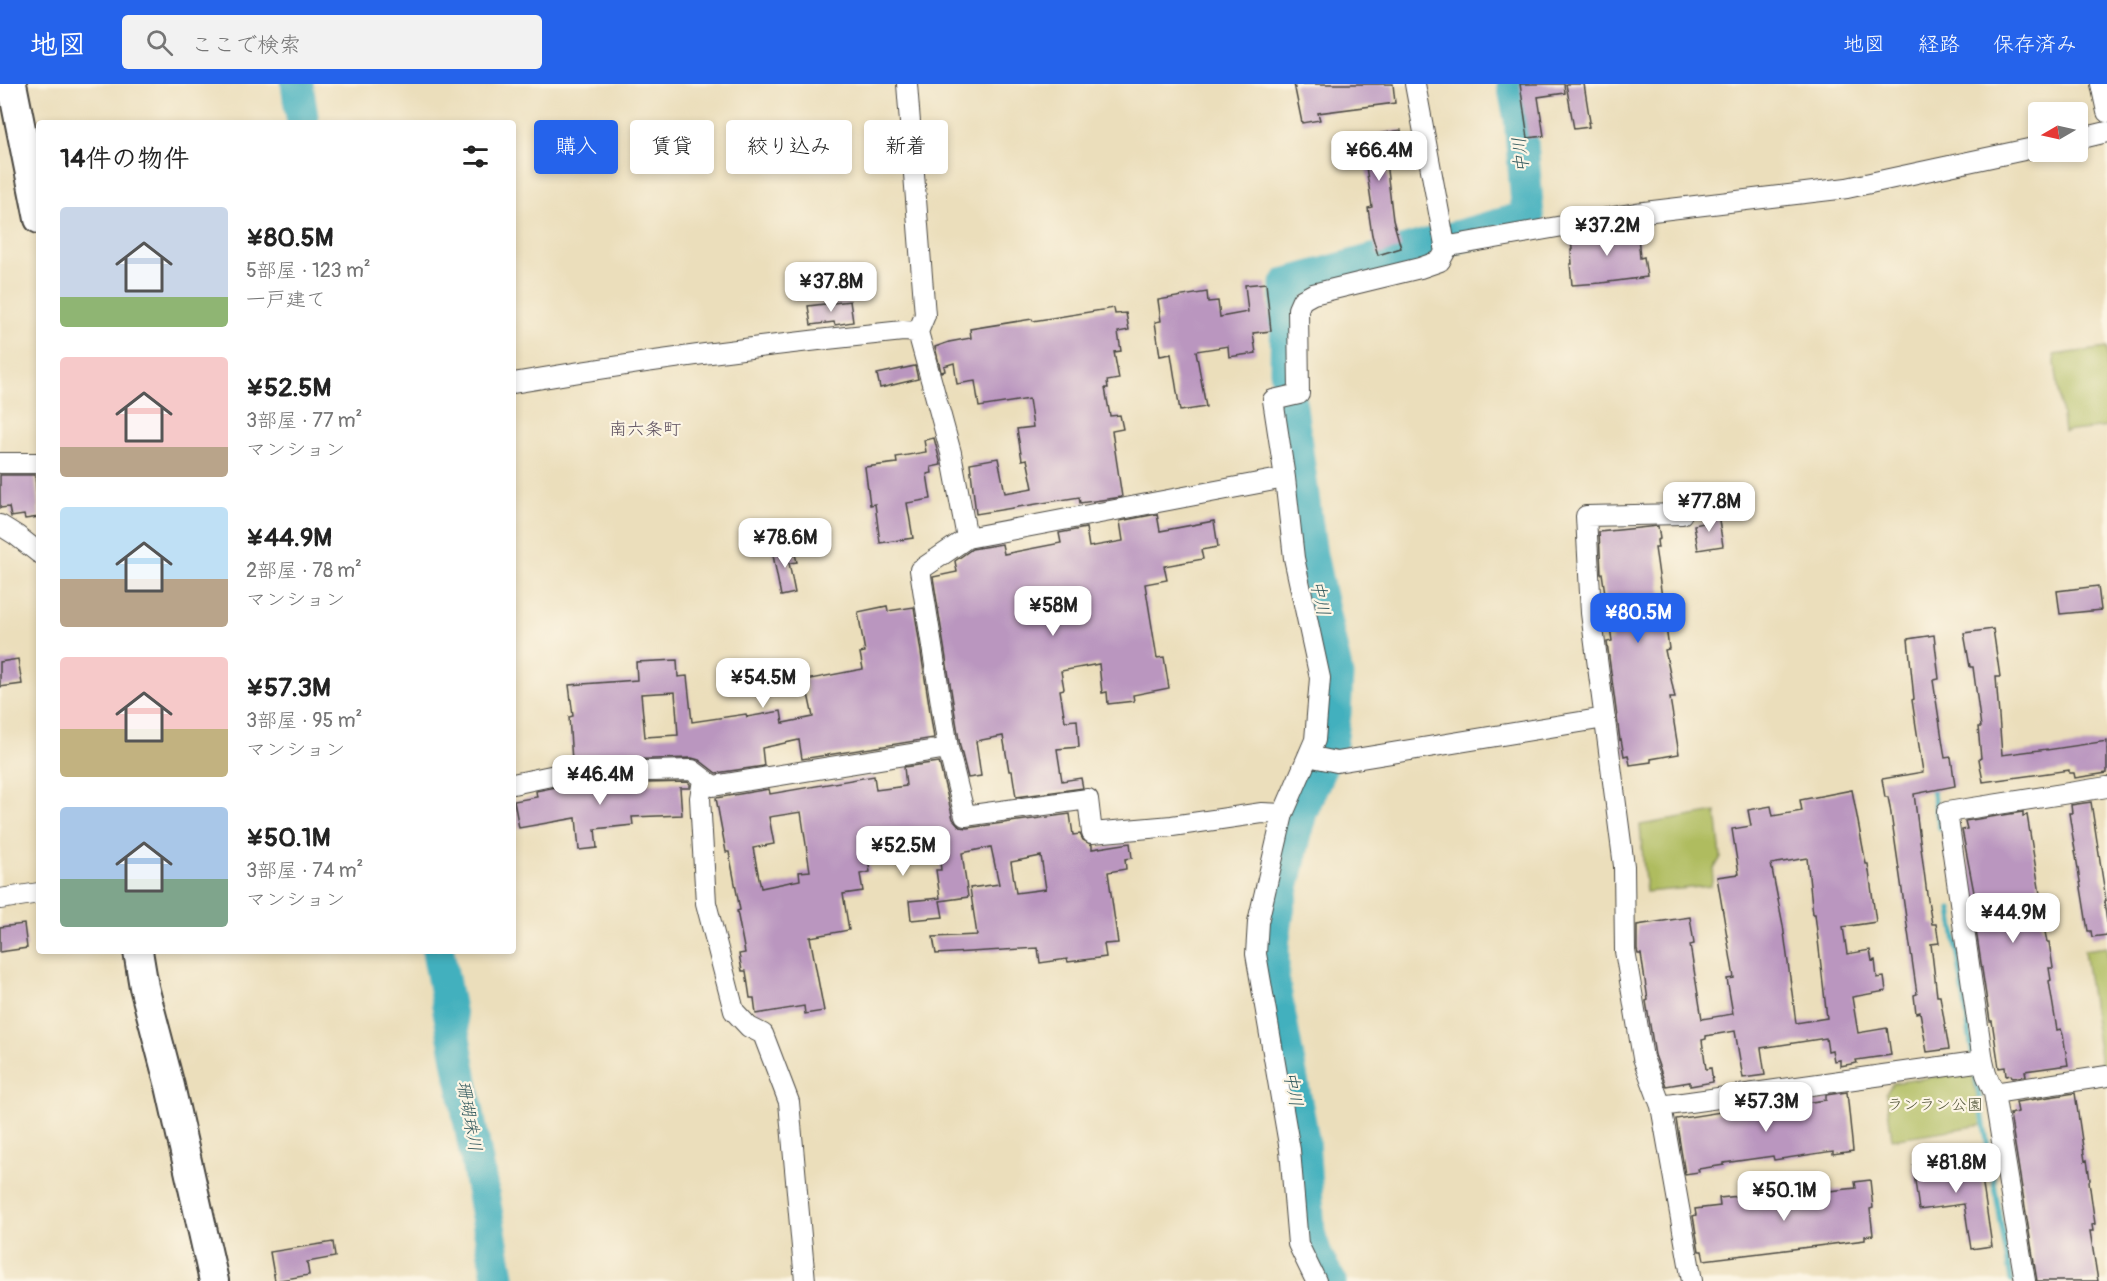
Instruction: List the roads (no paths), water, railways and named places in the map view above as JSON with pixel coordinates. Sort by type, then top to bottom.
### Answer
[{"type":"street","points":[[12,84],[36,204]]},
{"type":"street","points":[[908,84],[925,315],[918,332],[951,453],[968,538]]},
{"type":"street","points":[[1316,1281],[1298,1244],[1290,1150],[1257,954],[1258,922],[1283,814],[1315,740],[1320,678],[1294,558],[1273,400],[1299,394],[1298,309],[1302,300],[1313,294],[1440,261],[1446,250],[1415,84]]},
{"type":"street","points":[[2101,84],[2107,112]]},
{"type":"street","points":[[2088,137],[2107,132]]},
{"type":"street","points":[[1444,247],[1636,213],[1847,188],[2028,149]]},
{"type":"street","points":[[516,383],[806,340],[903,331],[918,332]]},
{"type":"street","points":[[0,463],[36,463]]},
{"type":"street","points":[[1283,814],[1262,813],[1172,826],[1092,833],[1088,799],[965,816],[948,748],[920,570],[968,538],[1285,478]]},
{"type":"street","points":[[1682,514],[1586,516],[1591,613],[1624,866],[1624,951],[1643,1058],[1661,1106],[1692,1281]]},
{"type":"street","points":[[0,525],[36,551]]},
{"type":"street","points":[[1308,756],[1337,762],[1605,718]]},
{"type":"street","points":[[516,783],[565,773],[692,770],[713,786],[948,748]]},
{"type":"street","points":[[703,780],[700,798],[706,903],[734,1011],[749,1027],[763,1034],[789,1102],[805,1281]]},
{"type":"street","points":[[2025,1281],[1994,1093],[1986,1074],[1975,1063],[1947,812],[2107,787]]},
{"type":"street","points":[[0,899],[36,894]]},
{"type":"street","points":[[138,954],[144,987],[170,1086],[214,1281]]},
{"type":"street","points":[[1661,1106],[1975,1063]]},
{"type":"street","points":[[1994,1093],[2107,1076]]},
{"type":"waterway","name":"珊瑚珠川","points":[[297,84],[303,120]]},
{"type":"waterway","name":"中川","points":[[1330,1281],[1317,1258],[1309,1233],[1303,1139],[1273,979],[1273,944],[1279,905],[1301,812],[1331,743],[1337,675],[1311,555],[1286,370],[1287,284],[1528,217],[1520,119],[1513,84]]},
{"type":"waterway","points":[[1931,785],[1940,828]]},
{"type":"waterway","points":[[1951,909],[1973,1057]]},
{"type":"waterway","name":"珊瑚珠川","points":[[439,954],[499,1281]]},
{"type":"waterway","points":[[1974,1066],[2011,1281]]},
{"type":"district","name":"南六条町","points":[[645,429]]},
{"type":"park label","name":"ランラン公園","points":[[1935,1105]]}]
